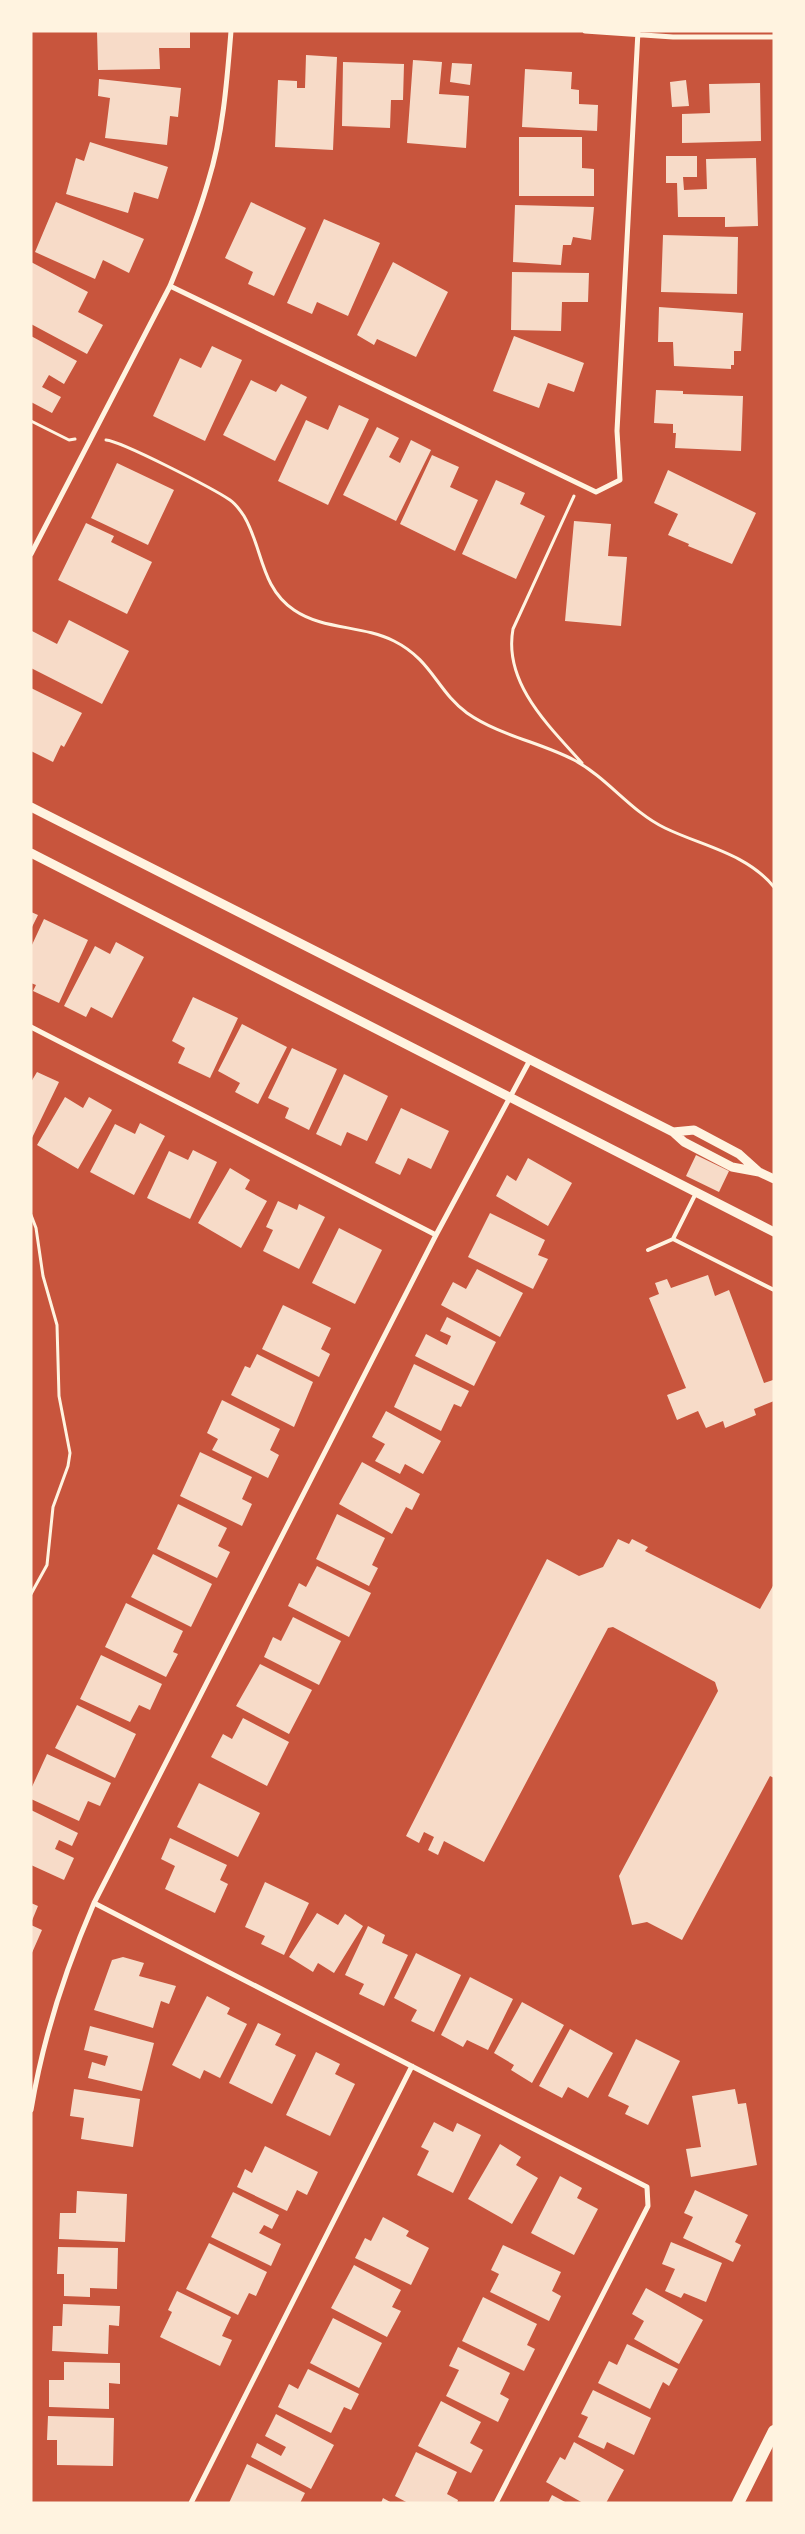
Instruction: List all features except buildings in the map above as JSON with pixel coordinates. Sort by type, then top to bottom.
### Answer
[{"type":"main road","points":[[738,2503],[774,2431]]},
{"type":"street","points":[[31,554],[170,286],[209,182],[218,141],[230,31]]},
{"type":"street","points":[[586,31],[717,38],[774,37]]},
{"type":"street","points":[[170,286],[596,492],[620,480],[617,431],[638,33]]},
{"type":"street","points":[[31,807],[673,1132],[684,1142],[732,1167],[760,1172]]},
{"type":"street","points":[[31,853],[774,1232]]},
{"type":"street","points":[[31,1028],[436,1236]]},
{"type":"street","points":[[31,2110],[37,2074],[54,2009],[94,1903],[436,1236],[496,1120],[510,1099],[530,1060]]},
{"type":"street","points":[[673,1132],[694,1130],[739,1154],[760,1172],[774,1179]]},
{"type":"street","points":[[94,1903],[647,2187],[648,2206],[496,2503]]},
{"type":"street","points":[[190,2503],[412,2066]]},
{"type":"lane","points":[[648,1250],[673,1239],[696,1193]]},
{"type":"lane","points":[[673,1239],[774,1290]]},
{"type":"path","points":[[31,421],[69,440],[111,440],[230,500],[238,507],[249,525],[265,575],[272,588],[294,611],[312,619],[376,634],[403,646],[428,666],[456,704],[468,714],[506,734],[559,753],[586,767]]},
{"type":"path","points":[[580,484],[513,628],[511,648],[518,679],[530,700],[586,767],[648,819],[734,856],[767,879],[774,887]]},
{"type":"path","points":[[31,1215],[36,1228],[43,1276],[57,1324],[59,1396],[70,1453],[68,1466],[53,1506],[48,1565],[31,1594]]}]
